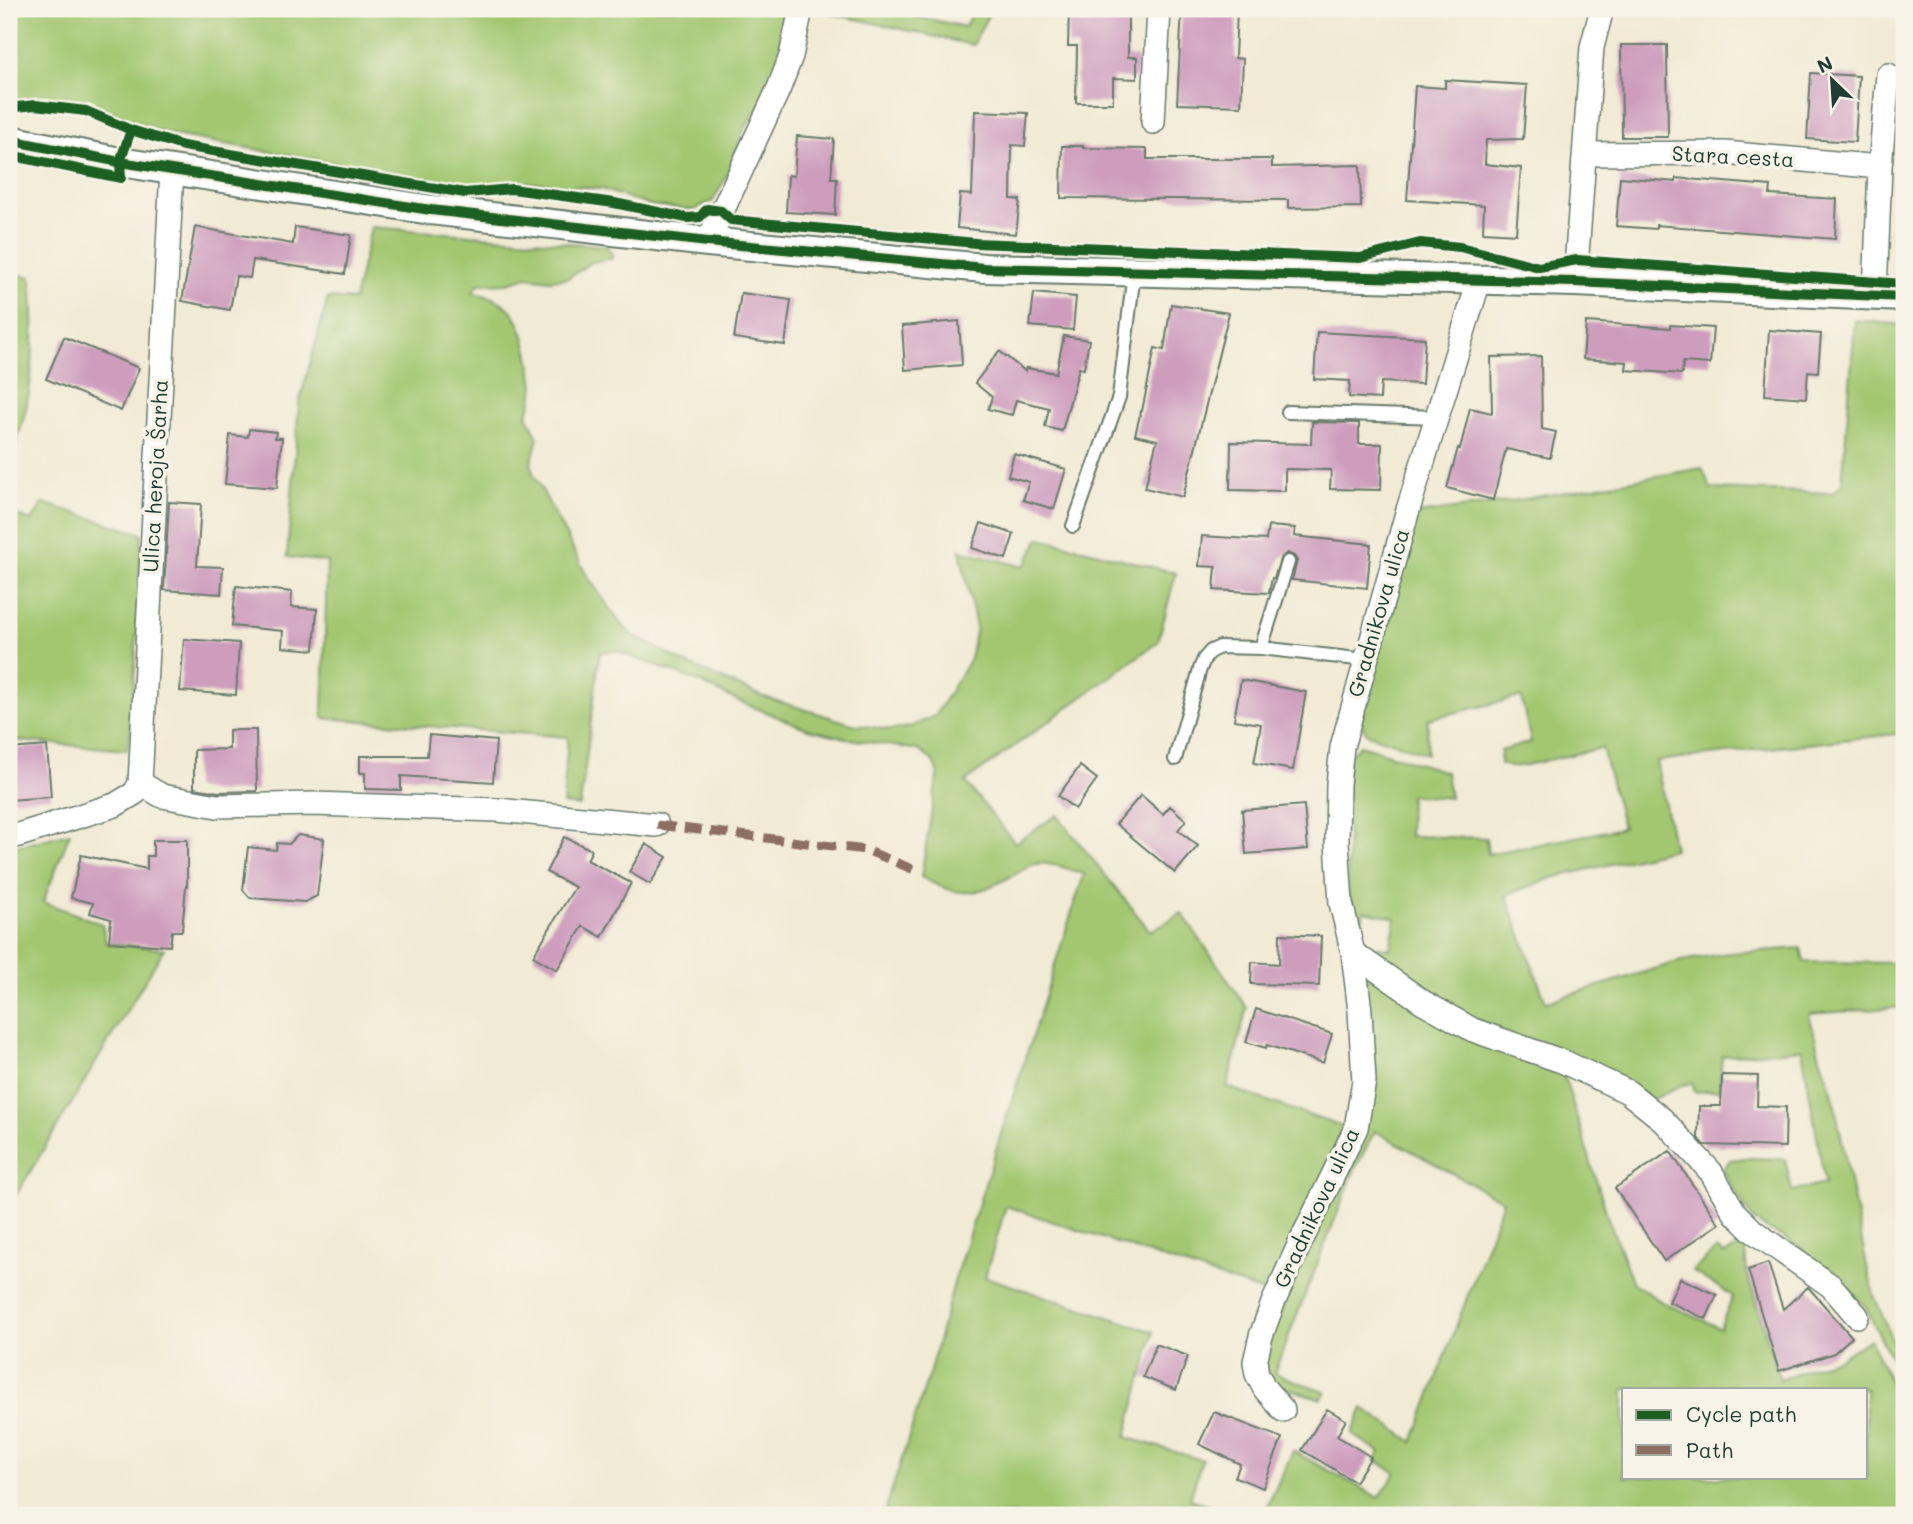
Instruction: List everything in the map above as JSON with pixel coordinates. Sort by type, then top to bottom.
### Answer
[{"type":"street","points":[[708,242],[779,88],[791,57],[801,9]]},
{"type":"street","points":[[1153,122],[1159,9]]},
{"type":"street","points":[[1576,282],[1592,47],[1602,9]]},
{"type":"street","points":[[1875,294],[1880,167],[1888,75]]},
{"type":"street","points":[[9,140],[172,170],[431,210],[708,242],[984,268],[1576,282],[1904,297]]},
{"type":"street","name":"Stara cesta","points":[[1585,153],[1725,153],[1880,167]]},
{"type":"street","name":"Ulica heroja Šarha","points":[[140,783],[172,170]]},
{"type":"street","name":"Gradnikova ulica","points":[[1283,1410],[1265,1389],[1257,1374],[1255,1362],[1261,1336],[1273,1303],[1356,1129],[1364,1081],[1353,953],[1341,903],[1337,842],[1342,747],[1407,513],[1479,281]]},
{"type":"street","points":[[9,838],[115,805],[135,793],[140,783],[162,796],[217,806],[313,804],[498,810],[657,825]]},
{"type":"street","points":[[1353,953],[1423,1002],[1472,1030],[1564,1062],[1628,1092],[1663,1120],[1712,1172],[1735,1213],[1753,1231],[1831,1286],[1857,1316]]},
{"type":"lane","points":[[1073,526],[1118,397],[1134,272]]},
{"type":"lane","points":[[1288,411],[1437,417]]},
{"type":"lane","points":[[1261,649],[1288,562]]},
{"type":"lane","points":[[1175,758],[1200,668],[1212,651],[1220,647],[1261,649],[1366,660]]},
{"type":"green space","points":[[9,9],[796,9],[776,77],[744,130],[727,175],[713,201],[693,210],[649,205],[602,189],[512,181],[474,187],[179,136],[91,105],[40,98],[9,102]]},
{"type":"green space","points":[[811,9],[883,9],[965,27],[974,9],[991,9],[973,45]]},
{"type":"green space","points":[[371,227],[606,246],[612,259],[591,262],[568,278],[550,280],[527,277],[507,283],[478,284],[473,293],[498,300],[506,306],[518,321],[526,343],[534,386],[527,415],[538,438],[531,463],[533,473],[586,574],[631,634],[685,663],[761,696],[852,724],[890,730],[910,727],[935,716],[970,659],[976,627],[960,550],[1024,567],[1040,538],[1176,573],[1158,642],[965,782],[1015,843],[1057,815],[1150,931],[1182,913],[1247,1008],[1227,1087],[1349,1129],[1273,1295],[1006,1206],[985,1277],[1154,1332],[1126,1437],[1202,1460],[1190,1499],[1234,1515],[884,1515],[929,1374],[957,1272],[1084,874],[1041,863],[976,891],[957,891],[935,884],[921,877],[938,772],[932,760],[918,750],[808,729],[697,681],[617,651],[600,652],[580,806],[563,804],[568,737],[323,718],[327,562],[287,557],[299,404],[328,298],[354,300]]},
{"type":"green space","points":[[9,274],[31,277],[33,346],[29,393],[18,438],[9,458]]},
{"type":"green space","points":[[1855,320],[1904,325],[1904,733],[1656,761],[1674,849],[1552,878],[1506,895],[1546,1002],[1681,961],[1729,953],[1801,948],[1804,962],[1904,963],[1904,1007],[1809,1014],[1832,1091],[1874,1295],[1900,1360],[1893,1362],[1865,1306],[1838,1278],[1801,1248],[1754,1221],[1723,1169],[1730,1160],[1785,1159],[1792,1191],[1825,1184],[1802,1049],[1722,1056],[1719,1090],[1695,1092],[1692,1083],[1654,1099],[1421,995],[1359,943],[1390,949],[1396,918],[1364,911],[1361,929],[1355,927],[1348,899],[1347,757],[1360,745],[1446,772],[1450,798],[1410,795],[1409,836],[1486,838],[1488,854],[1623,828],[1602,748],[1526,765],[1511,767],[1500,764],[1501,751],[1531,742],[1521,697],[1428,719],[1427,754],[1367,734],[1359,719],[1417,514],[1507,502],[1702,468],[1711,489],[1833,493],[1842,484]]},
{"type":"green space","points":[[43,503],[142,534],[132,723],[127,750],[9,740],[9,513],[32,521]]},
{"type":"green space","points":[[70,833],[43,902],[102,924],[106,943],[164,949],[9,1207],[9,848]]},
{"type":"green space","points":[[1370,976],[1561,1066],[1609,1221],[1633,1283],[1662,1302],[1720,1328],[1733,1296],[1692,1271],[1717,1249],[1724,1255],[1739,1247],[1745,1250],[1747,1274],[1780,1380],[1838,1359],[1870,1339],[1904,1413],[1904,1515],[1263,1515],[1293,1451],[1379,1498],[1396,1473],[1375,1460],[1380,1452],[1352,1434],[1363,1408],[1413,1442],[1503,1201],[1375,1131],[1355,1169],[1274,1373],[1326,1392],[1321,1399],[1277,1388],[1264,1366],[1264,1350],[1362,1130],[1366,978]]},
{"type":"building","points":[[1069,9],[1128,9],[1128,57],[1137,57],[1137,79],[1113,78],[1113,103],[1076,103],[1077,46],[1068,46]]},
{"type":"building","points":[[1182,9],[1237,9],[1235,58],[1243,59],[1241,106],[1177,104]]},
{"type":"building","points":[[1621,45],[1667,45],[1668,137],[1622,137]]},
{"type":"building","points":[[1811,73],[1859,76],[1855,142],[1807,139]]},
{"type":"building","points":[[1445,80],[1527,85],[1523,139],[1486,140],[1485,164],[1521,168],[1516,234],[1483,232],[1484,205],[1407,200],[1415,86],[1445,88]]},
{"type":"building","points":[[975,111],[1028,113],[1025,146],[1012,145],[1011,199],[1020,200],[1016,234],[957,228],[960,194],[972,195]]},
{"type":"building","points":[[797,136],[834,139],[831,178],[837,178],[835,215],[786,212],[788,175],[794,176]]},
{"type":"building","points":[[1062,146],[1147,149],[1147,159],[1272,159],[1272,167],[1360,165],[1361,207],[1288,208],[1288,200],[1061,198]]},
{"type":"building","points":[[1620,177],[1676,182],[1676,178],[1771,186],[1770,195],[1837,199],[1835,239],[1656,225],[1656,229],[1616,226]]},
{"type":"building","points":[[195,227],[293,244],[295,227],[351,235],[345,274],[253,260],[250,278],[236,276],[230,310],[182,301]]},
{"type":"building","points":[[741,293],[791,300],[785,345],[734,338]]},
{"type":"building","points":[[1034,293],[1076,297],[1073,330],[1030,326]]},
{"type":"building","points":[[1171,304],[1229,313],[1183,497],[1145,488],[1157,440],[1135,435],[1155,348],[1164,350]]},
{"type":"building","points":[[959,321],[962,365],[905,370],[902,326]]},
{"type":"building","points":[[1586,322],[1713,328],[1710,364],[1683,362],[1682,374],[1626,370],[1627,362],[1583,359]]},
{"type":"building","points":[[1769,330],[1821,334],[1818,372],[1808,371],[1806,398],[1765,395]]},
{"type":"building","points":[[1317,332],[1425,338],[1422,384],[1381,382],[1380,399],[1349,397],[1350,381],[1314,379]]},
{"type":"building","points":[[1064,336],[1089,340],[1084,369],[1079,368],[1062,431],[1045,427],[1049,408],[1016,400],[1012,415],[988,409],[992,397],[975,383],[999,351],[1025,371],[1026,368],[1056,373]]},
{"type":"building","points":[[64,337],[139,368],[121,411],[46,379]]},
{"type":"building","points":[[1541,356],[1542,429],[1556,432],[1550,458],[1506,449],[1493,500],[1447,488],[1470,408],[1492,413],[1491,357]]},
{"type":"building","points":[[1312,422],[1359,423],[1359,444],[1382,444],[1381,490],[1330,489],[1331,470],[1285,469],[1285,491],[1230,490],[1231,442],[1311,444]]},
{"type":"building","points":[[249,429],[276,432],[275,438],[282,438],[277,488],[225,484],[230,435],[248,437]]},
{"type":"building","points":[[1014,454],[1066,469],[1054,509],[1023,500],[1029,482],[1008,476]]},
{"type":"building","points":[[169,502],[201,504],[197,566],[223,567],[221,594],[164,590]]},
{"type":"building","points":[[981,523],[1014,534],[1006,559],[972,548]]},
{"type":"building","points":[[1268,526],[1295,528],[1294,536],[1371,544],[1367,588],[1292,580],[1297,561],[1287,553],[1280,559],[1269,593],[1214,590],[1216,567],[1199,566],[1202,536],[1266,540]]},
{"type":"building","points":[[236,586],[292,592],[291,607],[317,609],[314,650],[282,647],[283,631],[232,626]]},
{"type":"building","points":[[184,639],[239,643],[236,695],[180,691]]},
{"type":"building","points":[[1241,680],[1306,692],[1293,770],[1254,763],[1261,724],[1234,720]]},
{"type":"building","points":[[229,730],[256,730],[257,791],[218,792],[194,788],[194,750],[229,749]]},
{"type":"building","points":[[429,735],[496,741],[493,782],[401,776],[401,790],[365,789],[365,773],[360,773],[360,756],[427,756]]},
{"type":"building","points":[[47,746],[51,797],[9,800],[9,749]]},
{"type":"building","points":[[1080,766],[1097,779],[1075,809],[1058,796]]},
{"type":"building","points":[[1141,795],[1163,814],[1170,806],[1186,820],[1178,830],[1198,846],[1175,873],[1116,824]]},
{"type":"building","points":[[1304,805],[1308,849],[1246,854],[1242,810]]},
{"type":"building","points":[[298,835],[324,839],[317,896],[305,902],[250,898],[243,890],[248,847],[276,850],[277,843],[289,844]]},
{"type":"building","points":[[564,837],[592,850],[587,860],[631,883],[602,937],[583,926],[557,970],[533,956],[575,887],[546,872]]},
{"type":"building","points":[[153,840],[187,840],[187,886],[182,931],[172,931],[170,946],[109,942],[111,919],[90,913],[93,903],[71,898],[81,855],[147,869],[147,856],[153,856]]},
{"type":"building","points":[[646,844],[667,857],[650,884],[629,872]]},
{"type":"building","points":[[1280,934],[1321,936],[1319,986],[1251,984],[1252,962],[1279,964]]},
{"type":"building","points":[[1256,1009],[1332,1034],[1323,1063],[1267,1045],[1266,1048],[1246,1042]]},
{"type":"building","points":[[1722,1075],[1758,1076],[1757,1106],[1786,1107],[1785,1147],[1705,1145],[1698,1138],[1699,1106],[1721,1106]]},
{"type":"building","points":[[1670,1151],[1719,1224],[1664,1261],[1615,1188]]},
{"type":"building","points":[[1768,1263],[1783,1309],[1808,1287],[1852,1337],[1834,1353],[1779,1371],[1748,1270]]},
{"type":"building","points":[[1680,1278],[1717,1295],[1706,1319],[1669,1302]]},
{"type":"building","points":[[1156,1344],[1188,1356],[1176,1390],[1143,1377]]},
{"type":"building","points":[[1327,1409],[1346,1420],[1337,1436],[1371,1457],[1355,1482],[1302,1450]]},
{"type":"building","points":[[1214,1412],[1282,1438],[1263,1488],[1235,1477],[1240,1464],[1199,1444]]},
{"type":"marked path","points":[[657,825],[866,850],[917,871]]},
{"type":"cycle path","points":[[9,108],[35,105],[86,111],[131,130],[183,146],[465,193],[512,189],[614,203],[687,218],[700,217],[707,209],[721,211],[731,220],[976,243],[1360,258],[1420,243],[1460,247],[1539,267],[1577,260],[1904,284]]},
{"type":"cycle path","points":[[9,155],[121,178],[120,162],[131,130]]},
{"type":"cycle path","points":[[9,140],[120,162],[431,210],[708,242],[984,268],[1575,282],[1904,297]]}]
